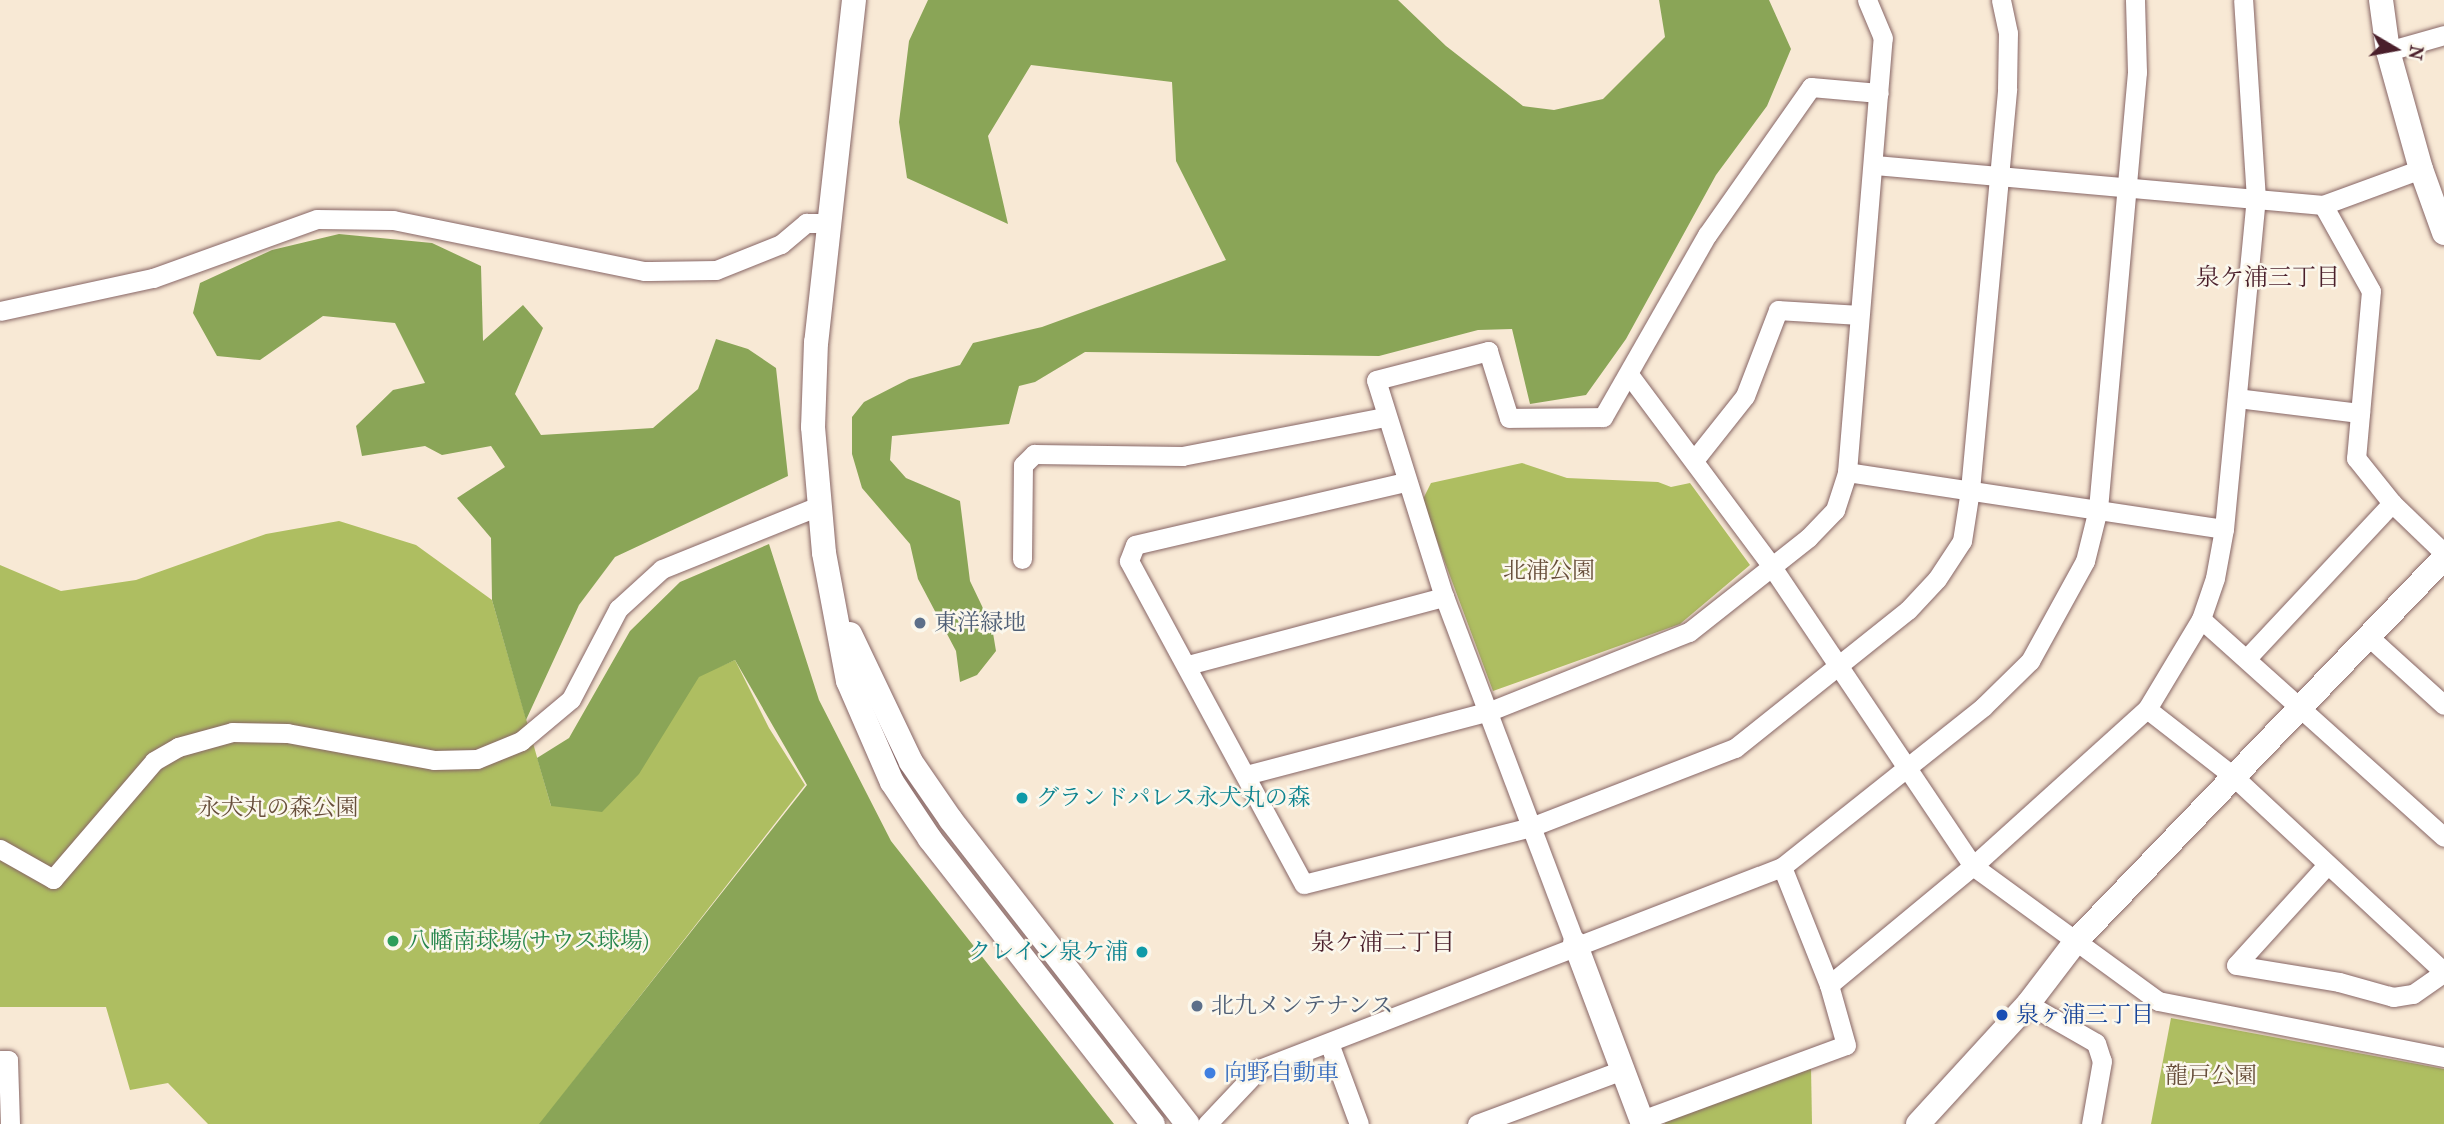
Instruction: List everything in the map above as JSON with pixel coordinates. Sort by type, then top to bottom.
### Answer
[{"type":"street","points":[[854,0],[829,223],[813,427],[824,553],[848,681],[892,782],[958,876],[1153,1124]]},
{"type":"street","points":[[1246,775],[1490,711],[1689,632],[1770,564],[1808,538],[1835,510],[1847,472],[1859,315],[1875,165],[1883,38],[1867,0]]},
{"type":"street","points":[[1405,482],[1135,545],[1129,561],[1188,665],[1304,884],[1531,827],[1735,748],[1908,610],[1937,579],[1962,541],[1970,490],[2001,175],[2008,55],[2001,0]]},
{"type":"street","points":[[1207,1124],[1259,1069],[1575,943],[1782,867],[1983,707],[2030,661],[2085,561],[2098,509],[2137,72],[2136,0]]},
{"type":"street","points":[[1829,985],[1973,866],[2147,709],[2201,619],[2215,578],[2224,529],[2256,199],[2243,0]]},
{"type":"street","points":[[2381,0],[2388,51],[2421,169],[2444,233]]},
{"type":"street","points":[[2388,51],[2444,35]]},
{"type":"street","points":[[1782,867],[1829,985],[1846,1045],[1642,1122],[1490,711],[1444,597],[1405,482],[1376,380],[1488,351],[1509,418],[1603,417],[1630,376],[1707,235],[1811,87],[1879,93]]},
{"type":"street","points":[[1875,165],[2323,205],[2421,169]]},
{"type":"street","points":[[1918,1124],[2028,1004],[2076,941],[2444,556],[2392,503],[2357,458],[2371,291],[2323,205]]},
{"type":"street","points":[[0,311],[153,278],[317,219],[393,220],[644,271],[716,270],[781,244],[806,223],[829,223]]},
{"type":"street","points":[[1695,459],[1745,396],[1778,310],[1859,315]]},
{"type":"street","points":[[1630,376],[1695,459],[1770,564],[1973,866],[2158,1000],[2444,1058]]},
{"type":"street","points":[[2237,398],[2360,412]]},
{"type":"street","points":[[1022,559],[1023,465],[1034,454],[1182,456],[1385,417]]},
{"type":"street","points":[[1847,472],[2224,529]]},
{"type":"street","points":[[2248,657],[2392,503]]},
{"type":"street","points":[[0,849],[53,879],[153,761],[178,747],[232,732],[288,733],[434,760],[477,759],[510,746],[571,699],[618,609],[662,569],[819,506]]},
{"type":"street","points":[[824,553],[851,639],[911,762],[1077,985],[1188,1124]]},
{"type":"street","points":[[1188,665],[1444,597]]},
{"type":"street","points":[[2201,619],[2248,657],[2444,837]]},
{"type":"street","points":[[2369,637],[2444,705]]},
{"type":"street","points":[[2147,709],[2233,776],[2444,972],[2413,994],[2393,997],[2339,982],[2236,965],[2327,865]]},
{"type":"street","points":[[2028,1004],[2096,1043],[2102,1061],[2091,1124]]},
{"type":"street","points":[[1329,1043],[1359,1124]]},
{"type":"street","points":[[0,1060],[8,1060],[10,1124]]},
{"type":"street","points":[[1477,1124],[1622,1070]]},
{"type":"green space","points":[[928,0],[1398,0],[1446,46],[1523,106],[1554,110],[1603,99],[1665,37],[1659,0],[1769,0],[1791,49],[1767,106],[1716,175],[1626,339],[1586,395],[1530,404],[1512,329],[1478,330],[1379,356],[1085,352],[1035,382],[1019,386],[1009,424],[892,436],[890,460],[906,478],[960,501],[970,581],[992,627],[996,651],[977,675],[960,682],[956,651],[918,579],[910,544],[862,488],[852,454],[852,417],[864,402],[909,379],[960,365],[973,343],[1042,327],[1226,260],[1176,161],[1172,82],[1031,65],[988,136],[1008,224],[907,178],[899,122],[909,41]]},
{"type":"green space","points":[[339,234],[432,243],[481,266],[483,341],[523,305],[543,328],[515,394],[541,435],[653,428],[698,389],[716,339],[748,349],[776,368],[788,476],[615,557],[579,605],[526,720],[492,600],[491,538],[457,498],[505,467],[491,446],[442,455],[425,446],[362,456],[356,426],[393,390],[425,383],[395,323],[323,316],[260,360],[217,356],[193,313],[200,283],[272,250]]},
{"type":"green space","name":"北浦公園","points":[[1522,463],[1567,478],[1658,482],[1671,487],[1690,483],[1750,565],[1680,624],[1493,691],[1422,501],[1431,483]]},
{"type":"green space","name":"永犬丸の森公園","points":[[339,521],[416,545],[492,600],[551,806],[700,675],[735,660],[769,728],[805,785],[540,1124],[208,1124],[168,1083],[130,1090],[106,1007],[0,1007],[0,565],[61,591],[136,580],[266,534]]},
{"type":"green space","points":[[769,544],[819,700],[891,841],[1114,1124],[539,1124],[807,785],[735,660],[699,677],[639,774],[602,812],[551,806],[537,758],[569,738],[630,631],[680,582]]},
{"type":"green space","name":"龍戸公園","points":[[2171,1018],[2444,1069],[2444,1124],[2151,1124]]},
{"type":"green space","points":[[1811,1067],[1812,1124],[1665,1124],[1664,1121]]},
{"type":"place","name":"東洋緑地","points":[[920,623]]},
{"type":"place","name":"グランドパレス永犬丸の森","points":[[1022,798]]},
{"type":"place","name":"八幡南球場(サウス球場)","points":[[393,941]]},
{"type":"place","name":"クレイン泉ケ浦","points":[[1142,952]]},
{"type":"place","name":"北九メンテナンス","points":[[1197,1006]]},
{"type":"place","name":"泉ヶ浦三丁目","points":[[2002,1015]]},
{"type":"place","name":"向野自動車","points":[[1210,1073]]},
{"type":"district","name":"泉ケ浦三丁目","points":[[2268,278]]},
{"type":"district","name":"泉ケ浦二丁目","points":[[1383,943]]}]
